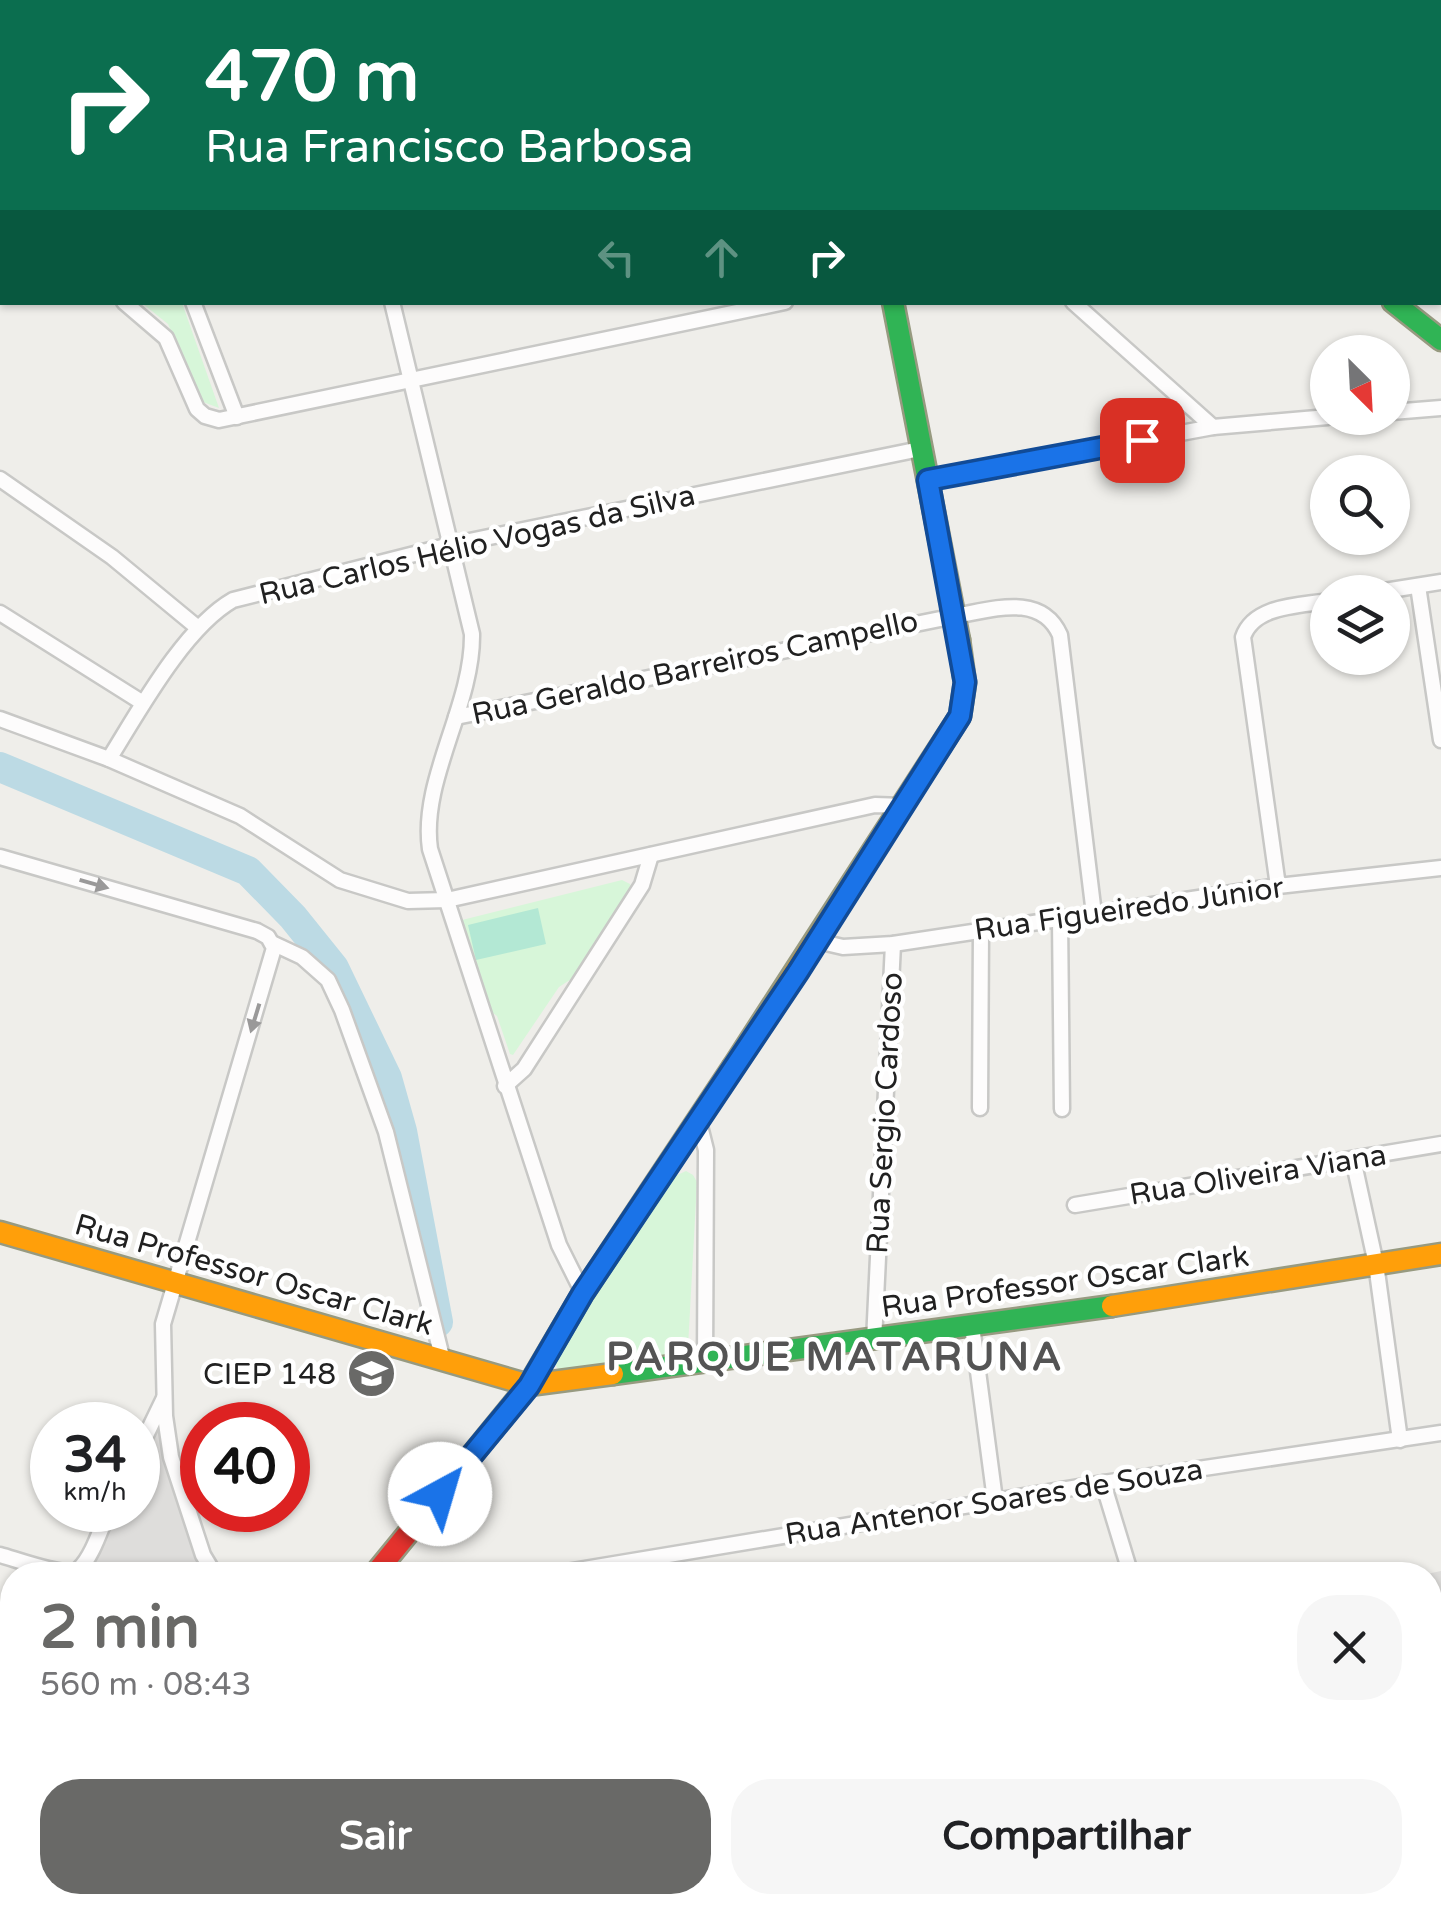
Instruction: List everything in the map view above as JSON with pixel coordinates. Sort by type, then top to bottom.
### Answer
[{"type":"street","points":[[128,305],[166,338],[197,409],[211,420],[771,305]]},
{"type":"street","points":[[194,305],[238,416]]},
{"type":"street","points":[[393,305],[472,634],[472,656],[428,815],[430,849],[559,1245],[583,1293]]},
{"type":"street","points":[[385,1562],[529,1386],[583,1293],[699,1122],[954,728],[965,682],[895,305]]},
{"type":"street","points":[[1077,305],[1214,427]]},
{"type":"street","points":[[1396,305],[1441,340]]},
{"type":"street","points":[[1410,411],[1441,408]]},
{"type":"street","points":[[928,480],[1214,427],[1310,419]]},
{"type":"street","name":"Rua Carlos Hélio Vogas da Silva","points":[[109,759],[143,703],[198,628],[234,600],[450,545],[920,449]]},
{"type":"street","points":[[0,479],[112,557],[198,628]]},
{"type":"street","points":[[1410,587],[1441,582]]},
{"type":"street","points":[[1418,586],[1441,740]]},
{"type":"street","points":[[1278,886],[1243,637],[1258,616],[1310,605]]},
{"type":"street","name":"Rua Geraldo Barreiros Campello","points":[[456,717],[955,616],[1015,606],[1032,608],[1054,623],[1060,634],[1094,914]]},
{"type":"street","points":[[0,614],[143,703]]},
{"type":"street","points":[[0,719],[109,759],[240,816],[323,872],[408,901],[447,900],[875,805],[904,806]]},
{"type":"street","points":[[505,1086],[524,1069],[632,902],[651,855]]},
{"type":"street","points":[[0,857],[257,931],[302,957],[328,980],[386,1132],[443,1361]]},
{"type":"street","name":"Rua Figueiredo Júnior","points":[[817,942],[843,947],[893,944],[1278,886],[1441,868]]},
{"type":"street","points":[[1060,920],[1062,1109]]},
{"type":"street","points":[[980,1108],[981,930]]},
{"type":"street","points":[[207,1562],[171,1457],[164,1397],[163,1324],[274,955],[272,943]]},
{"type":"street","name":"Rua Sergio Cardoso","points":[[874,1340],[893,944]]},
{"type":"street","points":[[699,1122],[706,1150],[705,1364]]},
{"type":"street","name":"Rua Oliveira Viana","points":[[1075,1206],[1441,1144]]},
{"type":"street","points":[[1353,1159],[1376,1264],[1400,1440]]},
{"type":"street","name":"Rua Professor Oscar Clark","points":[[0,1232],[529,1386],[1172,1298],[1441,1254]]},
{"type":"street","points":[[972,1326],[995,1500]]},
{"type":"street","points":[[160,1405],[164,1397]]},
{"type":"street","name":"Rua Antenor Soares de Souza","points":[[625,1562],[1103,1482],[1441,1433]]},
{"type":"street","points":[[1103,1482],[1126,1562]]},
{"type":"street","points":[[84,1562],[98,1532]]},
{"type":"street","points":[[0,1554],[28,1562]]},
{"type":"shaded area","points":[[161,1411],[180,1471],[180,1532],[199,1532],[209,1562],[88,1562],[103,1532],[160,1532]]},
{"type":"green space","points":[[144,305],[183,305],[219,408],[203,402],[168,324]]},
{"type":"green space","points":[[622,880],[630,884],[633,892],[579,974],[559,987],[513,1055],[510,1054],[497,1016],[486,1008],[462,920]]},
{"type":"green space","points":[[538,908],[546,944],[476,960],[468,925]]},
{"type":"green space","points":[[686,1171],[697,1182],[688,1347],[680,1353],[563,1371],[557,1368],[554,1358],[675,1176]]},
{"type":"waterway","points":[[0,767],[248,871],[293,917],[334,968],[387,1078],[402,1131],[438,1322]]},
{"type":"traffic: fast","points":[[894,305],[959,640]]},
{"type":"traffic: fast","points":[[1397,305],[1441,340]]},
{"type":"traffic: fast","points":[[613,1374],[1112,1306]]},
{"type":"traffic: slow","points":[[733,1067],[960,716],[965,683],[959,640]]},
{"type":"traffic: slow","points":[[0,1232],[529,1385],[613,1374]]},
{"type":"traffic: slow","points":[[1112,1306],[1441,1254]]},
{"type":"traffic: jam","points":[[385,1562],[529,1385],[583,1293],[733,1067]]},
{"type":"place","name":"CIEP 148","points":[[371,1374]]},
{"type":"district","name":"PARQUE MATARUNA","points":[[835,1357]]},
{"type":"route","points":[[440,1494],[529,1386],[583,1293],[798,972],[960,716],[965,682],[928,480],[1142,440]]}]
